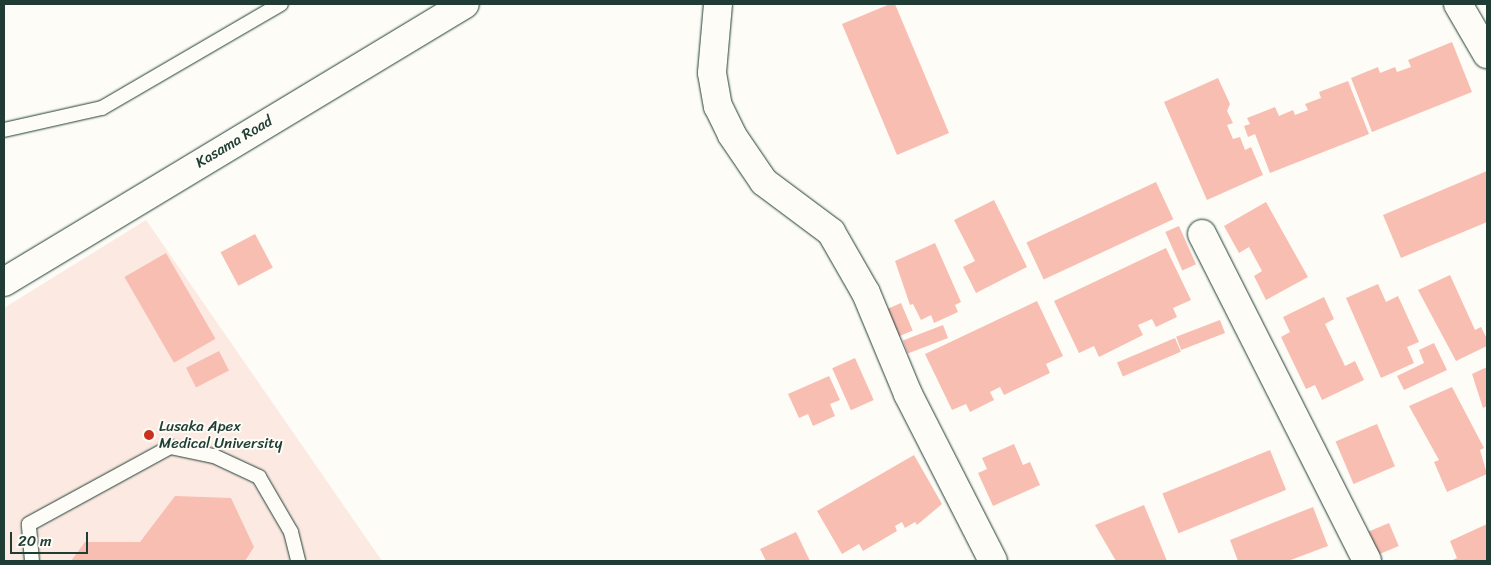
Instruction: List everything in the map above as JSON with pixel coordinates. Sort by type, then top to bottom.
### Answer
[{"type":"street","name":"Kasama Road","points":[[4,282],[465,4]]},
{"type":"street","points":[[718,4],[712,74],[718,106],[732,135],[764,182],[831,232],[866,293],[908,394],[993,561]]},
{"type":"street","points":[[1458,4],[1487,54]]},
{"type":"street","points":[[1202,234],[1367,561]]},
{"type":"lane","points":[[4,130],[102,108],[281,4]]},
{"type":"lane","points":[[32,561],[29,524],[170,447],[214,456],[259,478],[291,532],[298,561]]},
{"type":"shaded area","name":"Lusaka Apex Medical University","points":[[146,220],[382,561],[4,561],[4,308]]},
{"type":"building","points":[[890,4],[895,4],[949,133],[897,155],[842,24]]},
{"type":"building","points":[[1452,42],[1472,92],[1372,132],[1351,78],[1378,67],[1380,73],[1395,67],[1397,72],[1411,67],[1408,60]]},
{"type":"building","points":[[1218,78],[1230,104],[1227,111],[1233,123],[1227,125],[1233,139],[1240,137],[1245,150],[1251,147],[1263,175],[1207,200],[1164,102]]},
{"type":"building","points":[[1348,81],[1369,134],[1270,173],[1255,134],[1248,137],[1244,126],[1250,124],[1247,118],[1275,107],[1279,116],[1293,110],[1295,115],[1308,110],[1305,104],[1321,98],[1319,92]]},
{"type":"building","points":[[1487,171],[1487,222],[1401,258],[1383,215]]},
{"type":"building","points":[[1156,182],[1173,219],[1044,280],[1026,242]]},
{"type":"building","points":[[994,200],[1027,267],[976,293],[963,267],[975,261],[954,220]]},
{"type":"building","points":[[1266,202],[1308,277],[1266,300],[1254,276],[1262,271],[1249,247],[1239,253],[1224,226]]},
{"type":"building","points":[[1179,226],[1196,264],[1182,270],[1165,232]]},
{"type":"building","points":[[255,234],[273,268],[238,286],[221,252]]},
{"type":"building","points":[[935,243],[961,302],[955,305],[958,312],[934,323],[931,315],[921,320],[913,304],[910,305],[895,261]]},
{"type":"building","points":[[1166,248],[1191,300],[1173,308],[1177,317],[1156,327],[1152,319],[1138,325],[1143,335],[1099,357],[1094,346],[1079,353],[1054,301]]},
{"type":"building","points":[[166,253],[216,339],[174,363],[124,277]]},
{"type":"building","points":[[1450,275],[1475,330],[1481,327],[1487,339],[1487,346],[1456,361],[1418,290]]},
{"type":"building","points":[[1378,284],[1386,302],[1398,296],[1419,342],[1407,347],[1414,363],[1381,378],[1346,298]]},
{"type":"building","points":[[1324,297],[1334,319],[1325,324],[1345,366],[1355,361],[1364,380],[1322,400],[1315,385],[1306,389],[1281,337],[1290,332],[1283,317]]},
{"type":"building","points":[[1037,301],[1063,356],[1046,364],[1050,373],[1004,395],[1000,387],[990,392],[994,400],[970,412],[966,404],[952,410],[925,354]]},
{"type":"building","points":[[901,303],[913,331],[897,337],[885,310]]},
{"type":"building","points":[[1220,320],[1225,333],[1181,350],[1176,337]]},
{"type":"building","points":[[943,325],[948,338],[908,353],[903,340]]},
{"type":"building","points":[[1175,338],[1181,352],[1123,376],[1117,363]]},
{"type":"building","points":[[1434,343],[1447,370],[1404,390],[1397,376],[1424,363],[1419,350]]},
{"type":"building","points":[[219,351],[229,371],[196,387],[186,368]]},
{"type":"building","points":[[855,358],[874,400],[851,410],[832,368]]},
{"type":"building","points":[[1487,367],[1487,406],[1483,408],[1472,374]]},
{"type":"building","points":[[829,376],[840,400],[830,404],[835,416],[813,426],[808,414],[799,418],[788,394]]},
{"type":"building","points":[[1452,387],[1484,448],[1480,450],[1487,474],[1447,492],[1434,462],[1439,460],[1409,406]]},
{"type":"building","points":[[1377,424],[1395,466],[1354,484],[1336,442]]},
{"type":"building","points":[[1014,444],[1023,465],[1030,462],[1040,485],[993,506],[978,473],[987,469],[982,458]]},
{"type":"building","points":[[1270,450],[1286,490],[1179,533],[1162,493]]},
{"type":"building","points":[[914,455],[942,504],[917,525],[915,522],[905,528],[902,522],[895,526],[897,531],[863,551],[859,544],[842,554],[817,511]]},
{"type":"building","points":[[175,496],[231,498],[254,547],[245,561],[71,561],[85,542],[140,542]]},
{"type":"building","points":[[1144,505],[1167,561],[1116,561],[1095,525]]},
{"type":"building","points":[[1313,507],[1328,546],[1288,561],[1238,561],[1230,540]]},
{"type":"building","points":[[1389,523],[1399,546],[1379,555],[1369,532]]},
{"type":"building","points":[[1487,524],[1487,561],[1450,561],[1457,558],[1450,541]]},
{"type":"building","points":[[796,532],[810,561],[766,561],[760,549]]},
{"type":"place","name":"Lusaka Apex Medical University","points":[[149,435]]}]
